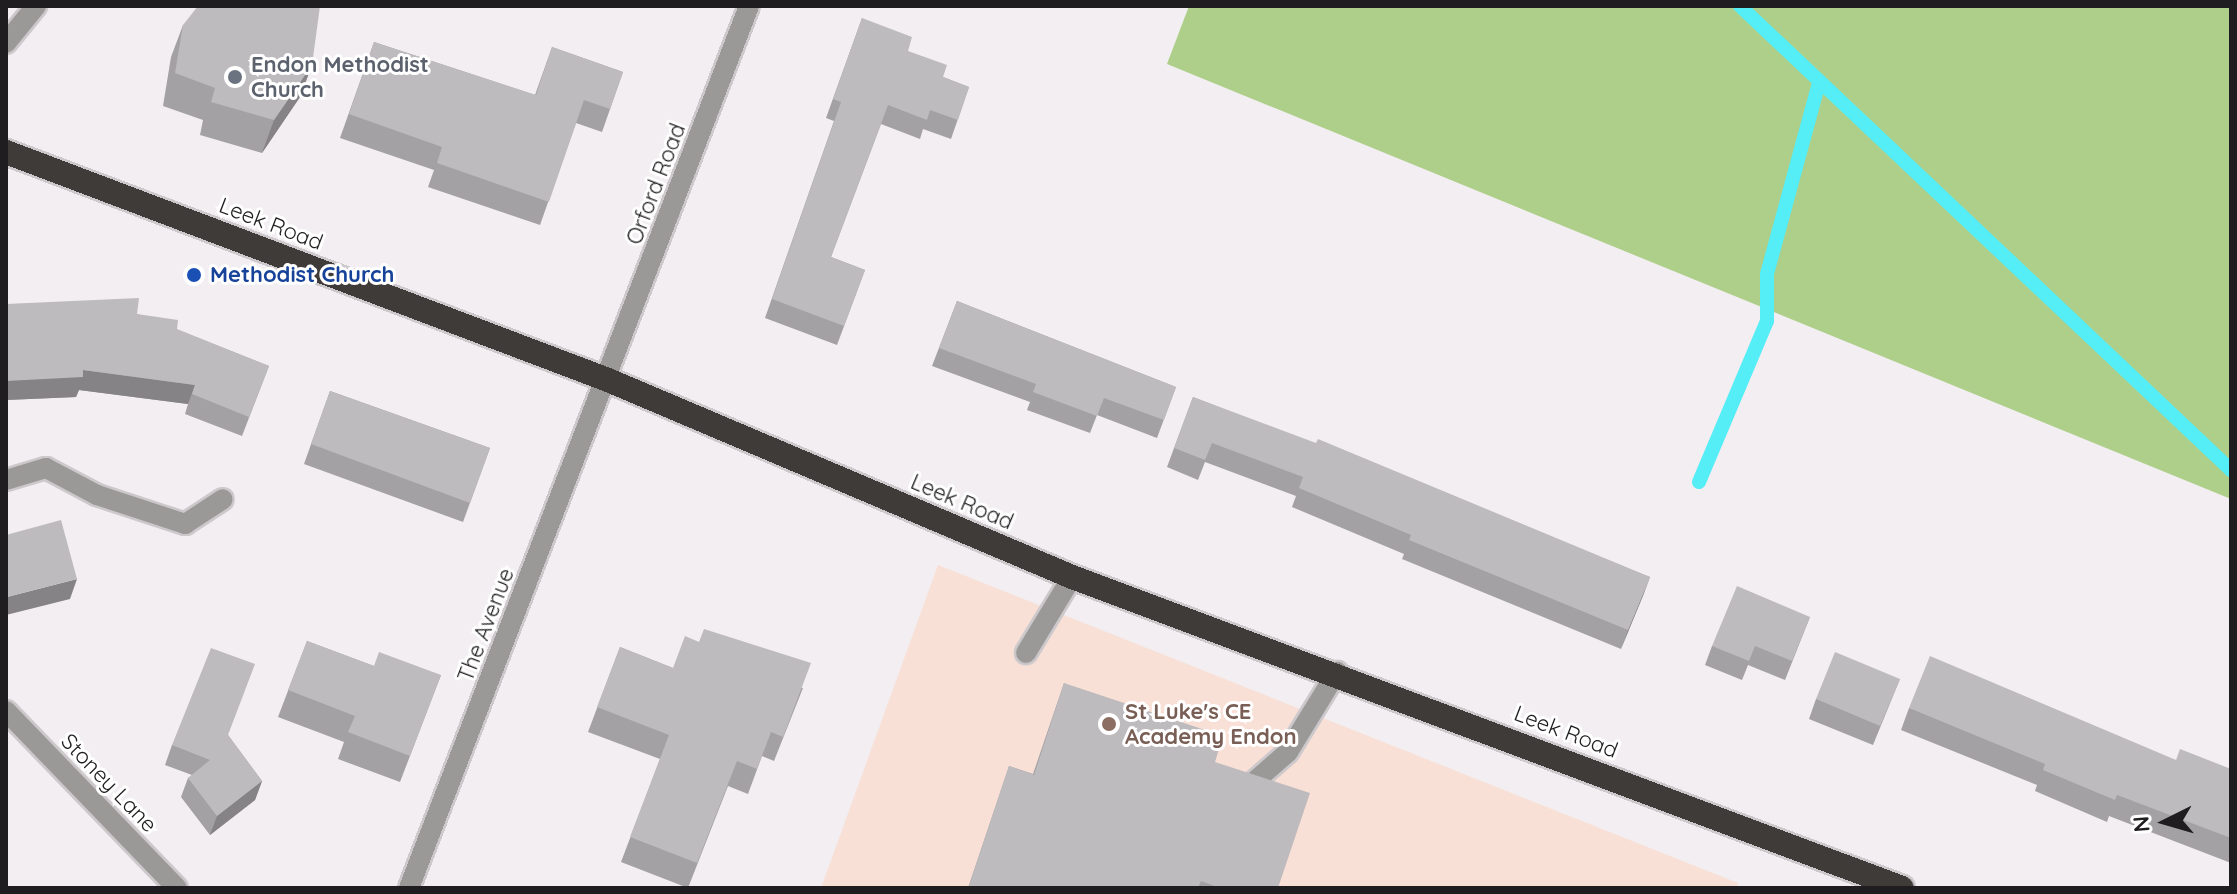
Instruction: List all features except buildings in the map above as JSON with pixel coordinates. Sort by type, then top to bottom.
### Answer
[{"type":"highway","name":"Leek Road","points":[[6,152],[608,380],[1072,577],[1337,672],[1902,888]]},
{"type":"street","points":[[6,43],[36,6]]},
{"type":"street","name":"Orford Road","points":[[608,380],[749,6]]},
{"type":"street","name":"The Avenue","points":[[409,888],[608,380]]},
{"type":"street","points":[[6,480],[46,468],[97,495],[185,524],[223,499]]},
{"type":"street","points":[[1026,653],[1072,577]]},
{"type":"street","points":[[1255,781],[1288,752],[1337,672]]},
{"type":"street","name":"Stoney Lane","points":[[6,711],[177,888]]},
{"type":"shaded area","name":"St Luke's CE Academy Endon","points":[[938,565],[1738,883],[1737,888],[821,888]]},
{"type":"green space","points":[[1189,6],[2231,6],[2231,499],[1167,64]]},
{"type":"waterway","points":[[1740,6],[2231,470]]},
{"type":"waterway","points":[[1699,482],[1767,321],[1767,274],[1819,82]]},
{"type":"place","name":"Endon Methodist Church","points":[[235,77]]},
{"type":"place","name":"Methodist Church","points":[[194,275]]},
{"type":"place","name":"St Luke's CE Academy Endon","points":[[1109,724]]}]
